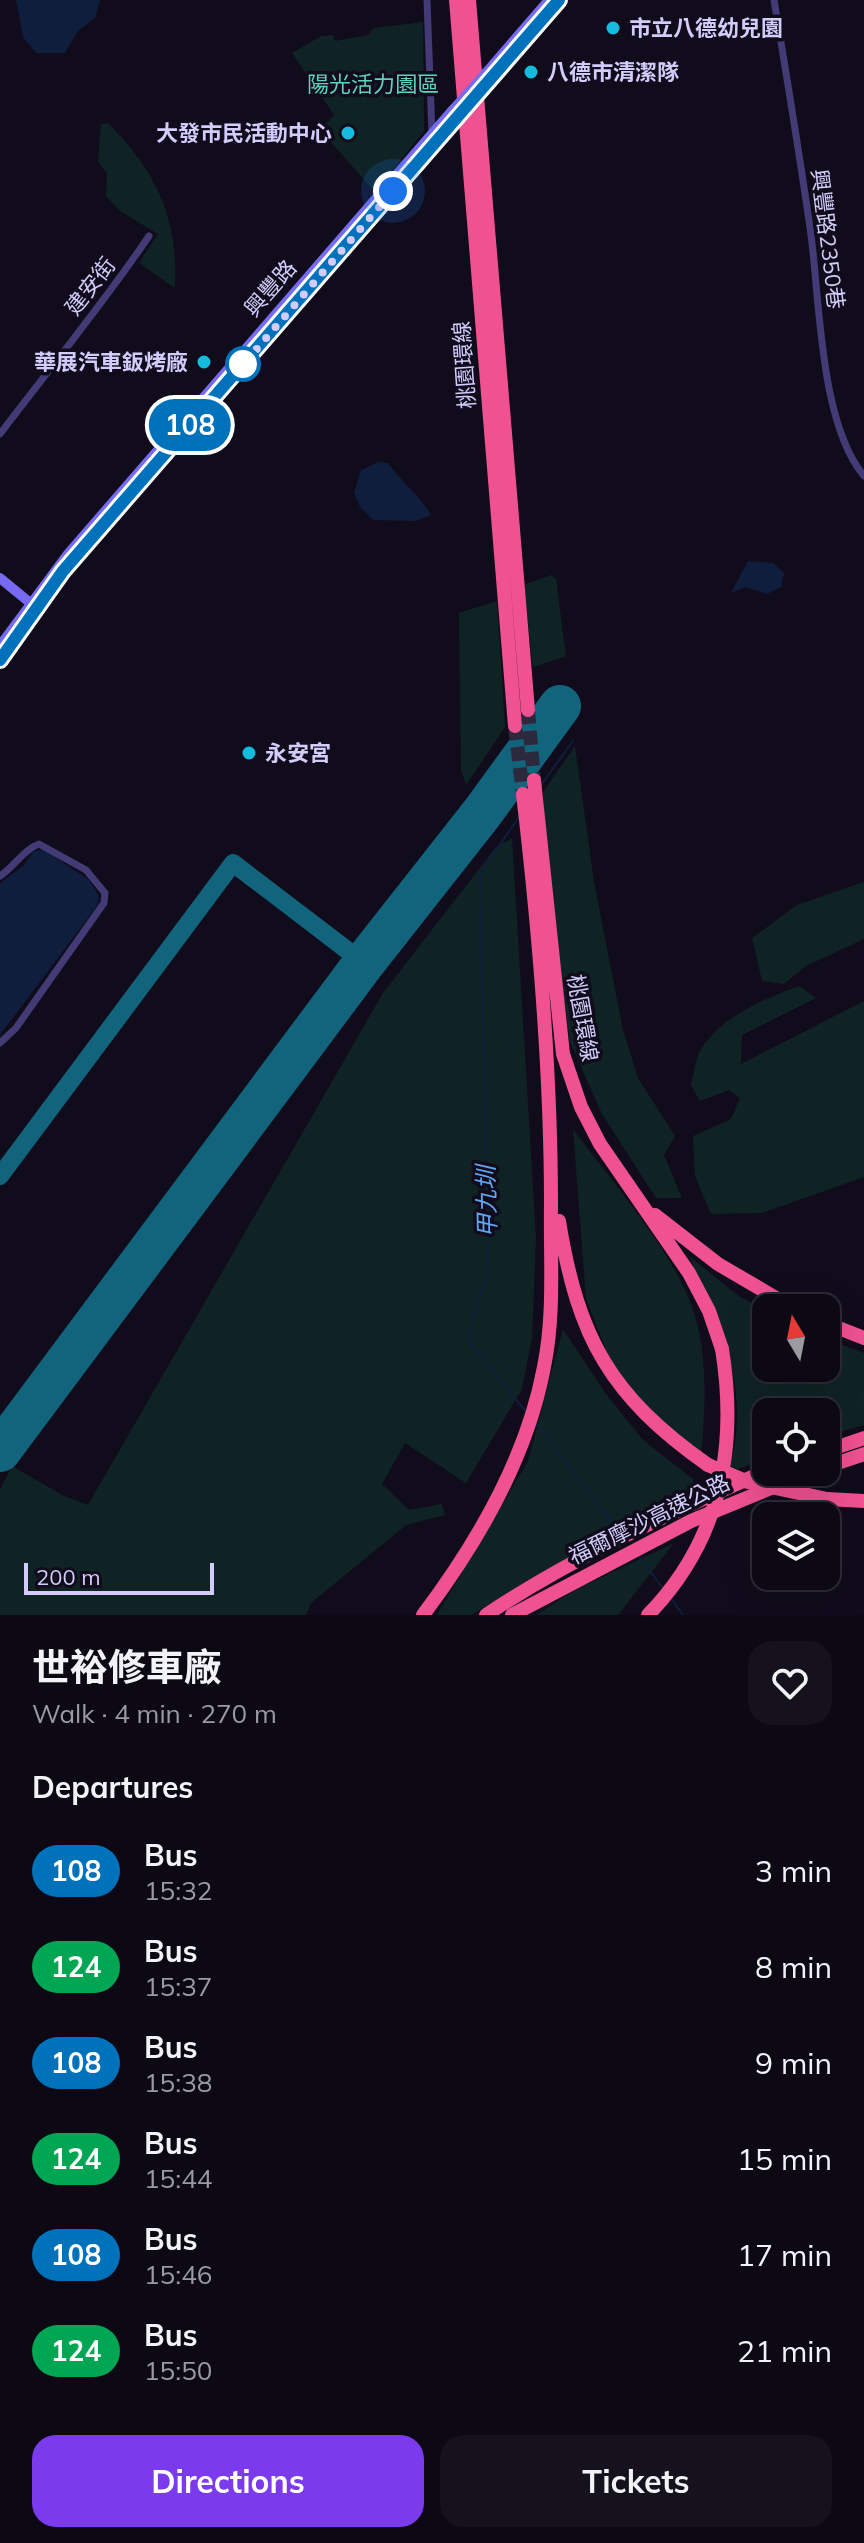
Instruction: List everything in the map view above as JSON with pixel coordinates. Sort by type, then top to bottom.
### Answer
[{"type":"highway","name":"桃園環線","points":[[456,0],[515,726]]},
{"type":"highway","name":"桃園環線","points":[[469,0],[528,710]]},
{"type":"highway","name":"桃園環線","points":[[552,1177],[546,1033],[529,797],[563,1054],[581,1107],[636,1199],[689,1273],[709,1311],[722,1349],[729,1424],[722,1477],[709,1521],[686,1567],[648,1615]]},
{"type":"highway","points":[[423,1615],[476,1538],[501,1490],[531,1418],[544,1369],[551,1324],[552,1177]]},
{"type":"highway","points":[[552,1177],[568,1277],[593,1344],[631,1401],[669,1437],[708,1465],[748,1482],[827,1499],[864,1501]]},
{"type":"highway","points":[[636,1199],[718,1264],[769,1294]]},
{"type":"highway","points":[[840,1329],[864,1338]]},
{"type":"highway","points":[[840,1446],[864,1438]]},
{"type":"highway","points":[[840,1462],[864,1454]]},
{"type":"highway","name":"福爾摩沙高速公路","points":[[486,1615],[537,1581],[752,1477]]},
{"type":"highway","name":"福爾摩沙高速公路","points":[[512,1615],[633,1550],[770,1486]]},
{"type":"main road","name":"興豐路","points":[[487,78],[549,0]]},
{"type":"main road","name":"興豐路","points":[[0,660],[32,605],[433,146],[452,117],[559,0]]},
{"type":"main road","name":"興豐路","points":[[0,646],[432,133],[452,117]]},
{"type":"main road","points":[[0,578],[32,605]]},
{"type":"street","points":[[427,0],[433,146]]},
{"type":"street","name":"興豐路2350巷","points":[[774,0],[811,234],[827,375],[852,462],[864,476]]},
{"type":"street","name":"建安街","points":[[0,434],[112,291],[149,236]]},
{"type":"street","points":[[0,876],[14,867],[31,847],[39,844],[86,870],[105,893],[104,903],[95,916],[16,1028],[0,1043]]},
{"type":"green space","name":"陽光活力園區","points":[[423,22],[424,131],[375,192],[320,130],[334,115],[292,53],[321,36],[333,35],[335,41],[368,35],[374,28]]},
{"type":"green space","points":[[108,123],[140,160],[161,198],[173,239],[175,288],[139,263],[158,234],[120,211],[106,196],[107,173],[98,162],[101,124]]},
{"type":"green space","points":[[551,575],[556,579],[566,656],[533,667],[524,585]]},
{"type":"green space","points":[[497,601],[505,727],[466,785],[461,770],[459,613]]},
{"type":"green space","points":[[575,746],[594,882],[623,1030],[638,1078],[675,1136],[664,1155],[682,1198],[656,1198],[602,1114],[570,1042],[548,881],[543,792]]},
{"type":"green space","points":[[512,838],[536,1238],[532,1338],[522,1389],[466,1483],[405,1443],[382,1484],[409,1510],[442,1504],[445,1515],[406,1525],[311,1603],[306,1615],[0,1615],[0,1490],[12,1466],[64,1496],[88,1505],[383,993],[496,847]]},
{"type":"green space","points":[[864,882],[864,939],[806,966],[784,984],[762,981],[752,938],[797,905]]},
{"type":"green space","points":[[799,986],[816,998],[742,1035],[741,1064],[864,1001],[864,1177],[762,1213],[711,1214],[695,1176],[693,1136],[731,1119],[740,1098],[729,1090],[700,1101],[691,1085],[699,1053],[710,1037],[732,1018]]},
{"type":"green space","points":[[573,1129],[655,1239],[683,1285],[692,1307],[703,1363],[701,1458],[666,1435],[612,1365],[586,1299]]},
{"type":"green space","points":[[689,1256],[752,1304],[752,1382],[840,1382],[840,1344],[864,1353],[864,1425],[840,1432],[840,1398],[752,1398],[752,1464],[738,1469],[730,1466],[736,1437],[735,1383],[712,1308]]},
{"type":"green space","points":[[563,1329],[606,1394],[643,1440],[693,1479],[693,1487],[471,1615],[437,1615],[528,1461]]},
{"type":"green space","points":[[674,1543],[618,1615],[536,1615],[575,1590]]},
{"type":"water","points":[[16,0],[100,0],[95,18],[78,31],[65,53],[36,53],[23,37]]},
{"type":"water","points":[[378,462],[388,463],[431,515],[415,521],[373,520],[360,507],[354,493],[361,470]]},
{"type":"water","points":[[748,561],[773,563],[784,573],[781,587],[767,594],[746,587],[731,593]]},
{"type":"water","points":[[43,849],[89,880],[99,896],[97,906],[0,1035],[0,883],[23,866],[33,852]]},
{"type":"waterway","name":"甲九圳","points":[[541,785],[573,741]]},
{"type":"waterway","name":"甲九圳","points":[[519,817],[480,873],[488,1270],[467,1339],[527,1413]]},
{"type":"waterway","name":"甲九圳","points":[[536,1424],[620,1533]]},
{"type":"waterway","name":"甲九圳","points":[[639,1557],[662,1587]]},
{"type":"waterway","name":"甲九圳","points":[[671,1598],[683,1615]]},
{"type":"taxiway","points":[[0,1176],[233,863],[364,963]]},
{"type":"taxiway","points":[[0,1438],[6,1443]]},
{"type":"runway","points":[[0,1451],[560,706]]},
{"type":"tunnel","points":[[528,710],[534,780]]},
{"type":"tunnel","points":[[515,726],[523,794]]},
{"type":"bus line","name":"108","points":[[0,660],[63,571],[559,0]]},
{"type":"place","name":"市立八德幼兒園","points":[[613,28]]},
{"type":"place","name":"八德市清潔隊","points":[[531,72]]},
{"type":"place","name":"大發市民活動中心","points":[[348,133]]},
{"type":"place","name":"華展汽車鈑烤廠","points":[[204,362]]},
{"type":"place","name":"永安宮","points":[[249,753]]},
{"type":"route","points":[[243,364],[236,373],[393,191]]}]
